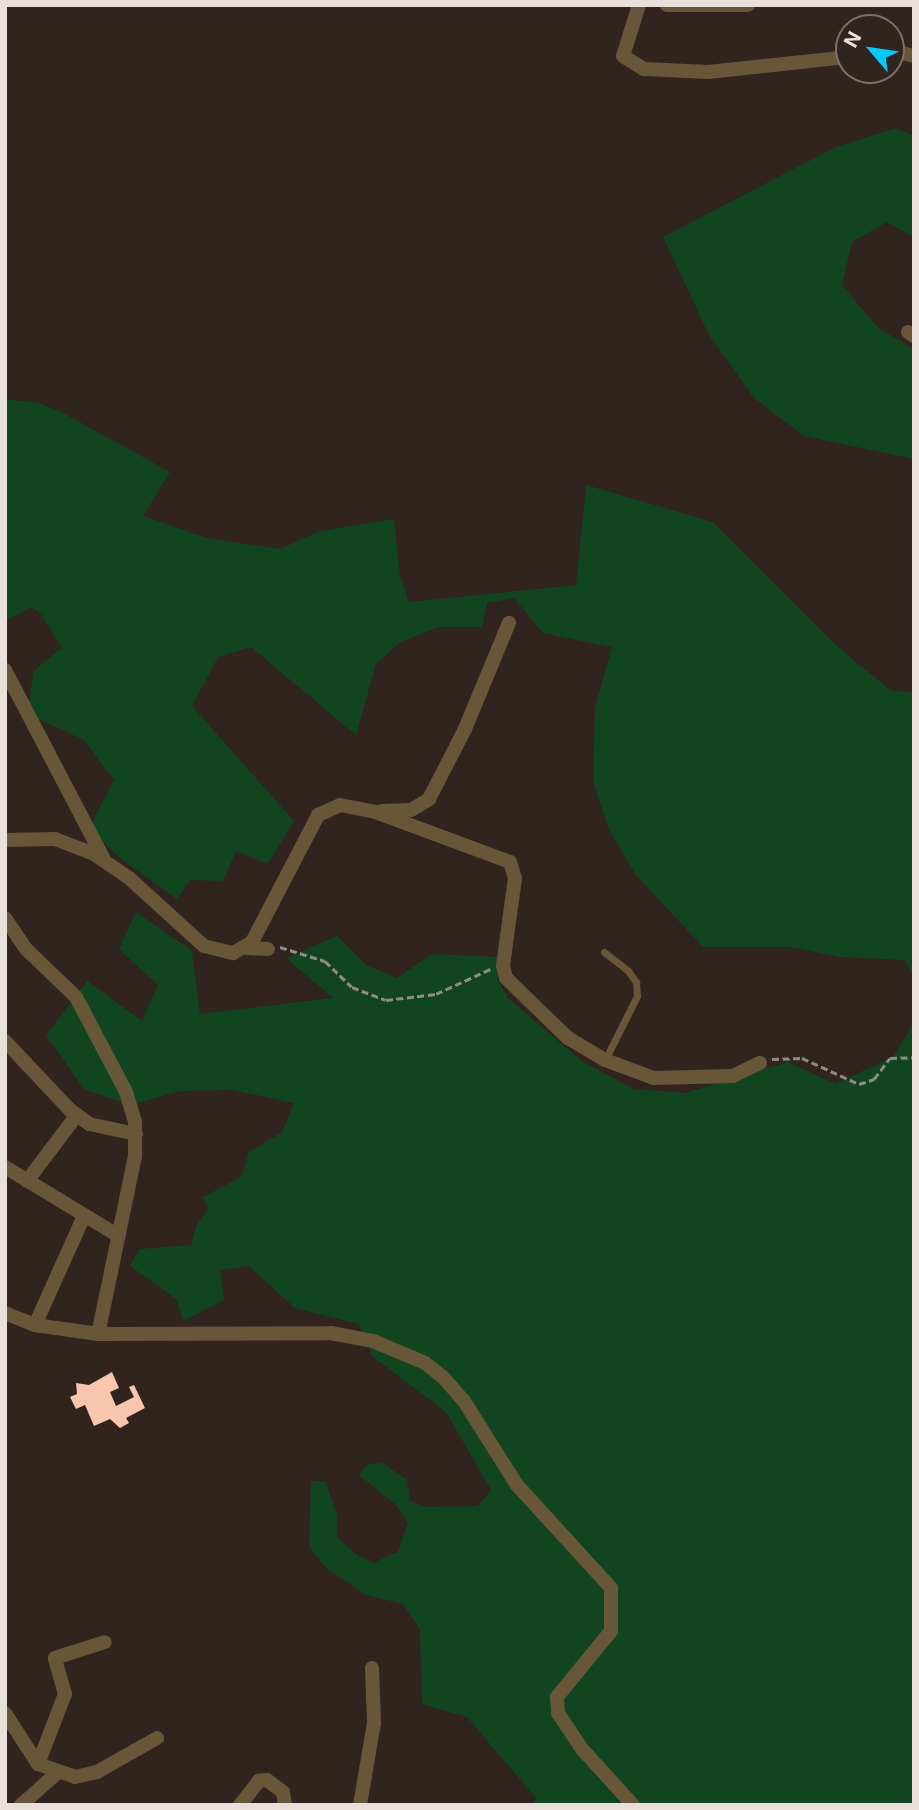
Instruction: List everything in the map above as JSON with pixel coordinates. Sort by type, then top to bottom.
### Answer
[{"type":"street","points":[[639,5],[624,55],[644,69],[675,74],[835,59]]},
{"type":"street","points":[[667,5],[748,5]]},
{"type":"street","points":[[376,812],[411,810],[429,799],[466,729],[509,623]]},
{"type":"street","points":[[5,670],[104,860]]},
{"type":"street","points":[[247,948],[318,815],[340,805],[376,812],[510,862],[514,885],[503,966],[510,985],[568,1038],[636,1075],[676,1081],[733,1076],[760,1063]]},
{"type":"street","points":[[5,839],[55,839],[104,860],[204,946],[233,953],[247,948],[268,949]]},
{"type":"street","points":[[5,918],[33,957],[76,998],[126,1092],[136,1134],[119,1236],[97,1334]]},
{"type":"street","points":[[5,1041],[43,1085],[77,1115],[111,1132],[136,1134]]},
{"type":"street","points":[[27,1181],[77,1115]]},
{"type":"street","points":[[5,1167],[83,1218],[119,1236]]},
{"type":"street","points":[[35,1325],[83,1218]]},
{"type":"street","points":[[5,1313],[35,1325],[97,1334],[331,1333],[373,1341],[425,1363],[443,1377],[517,1485],[611,1588],[611,1632],[557,1698],[558,1713],[582,1749],[633,1805]]},
{"type":"street","points":[[38,1764],[65,1695],[55,1658],[105,1642]]},
{"type":"street","points":[[360,1805],[374,1723],[372,1668]]},
{"type":"street","points":[[5,1713],[38,1764],[56,1774],[75,1777],[97,1772],[158,1738]]},
{"type":"street","points":[[21,1805],[56,1774]]},
{"type":"street","points":[[240,1805],[259,1782],[267,1780],[283,1792],[285,1805]]},
{"type":"lane","points":[[604,952],[628,971],[636,982],[637,996],[605,1060]]},
{"type":"path","points":[[268,949],[297,950],[325,961],[352,987],[386,1000],[436,995],[503,966]]},
{"type":"path","points":[[760,1063],[781,1055],[802,1058],[867,1084],[890,1058],[914,1057]]},
{"type":"green space","points":[[896,128],[914,136],[914,237],[887,222],[852,242],[842,285],[878,328],[914,349],[914,459],[804,436],[754,398],[709,335],[663,237],[836,147]]},
{"type":"green space","points":[[5,399],[39,403],[65,414],[170,472],[143,516],[207,538],[280,549],[320,531],[394,519],[400,576],[409,602],[576,585],[586,485],[713,522],[839,648],[890,690],[914,693],[914,977],[905,960],[840,957],[790,947],[703,947],[636,875],[609,830],[593,781],[595,707],[612,647],[543,633],[514,598],[487,603],[482,627],[438,627],[401,642],[376,664],[356,735],[251,647],[218,657],[192,706],[294,821],[268,864],[236,851],[223,881],[190,880],[177,899],[120,858],[89,828],[114,780],[84,740],[28,714],[33,672],[62,647],[40,613],[31,607],[5,621]]},
{"type":"green space","points":[[136,912],[192,951],[200,1014],[333,998],[286,958],[337,936],[366,965],[397,978],[432,954],[498,957],[497,979],[508,998],[583,1062],[634,1089],[685,1093],[788,1062],[835,1084],[893,1057],[914,1023],[914,1805],[533,1805],[536,1798],[467,1717],[422,1704],[420,1629],[403,1604],[366,1595],[326,1568],[309,1546],[311,1481],[325,1481],[337,1514],[337,1537],[355,1554],[373,1563],[398,1552],[408,1523],[396,1505],[359,1475],[368,1464],[383,1463],[407,1480],[410,1501],[426,1507],[478,1506],[491,1490],[446,1412],[373,1357],[359,1324],[295,1308],[249,1266],[220,1270],[224,1300],[183,1321],[176,1299],[130,1266],[139,1249],[191,1245],[197,1224],[209,1209],[203,1197],[241,1177],[249,1152],[282,1132],[294,1103],[232,1090],[180,1091],[130,1105],[84,1089],[46,1035],[87,981],[142,1021],[158,985],[119,949]]},
{"type":"building","points":[[112,1372],[119,1388],[110,1392],[116,1406],[134,1397],[129,1387],[134,1385],[145,1408],[126,1418],[129,1423],[120,1428],[110,1419],[94,1426],[85,1405],[76,1409],[70,1397],[77,1394],[76,1383],[89,1385]]}]
